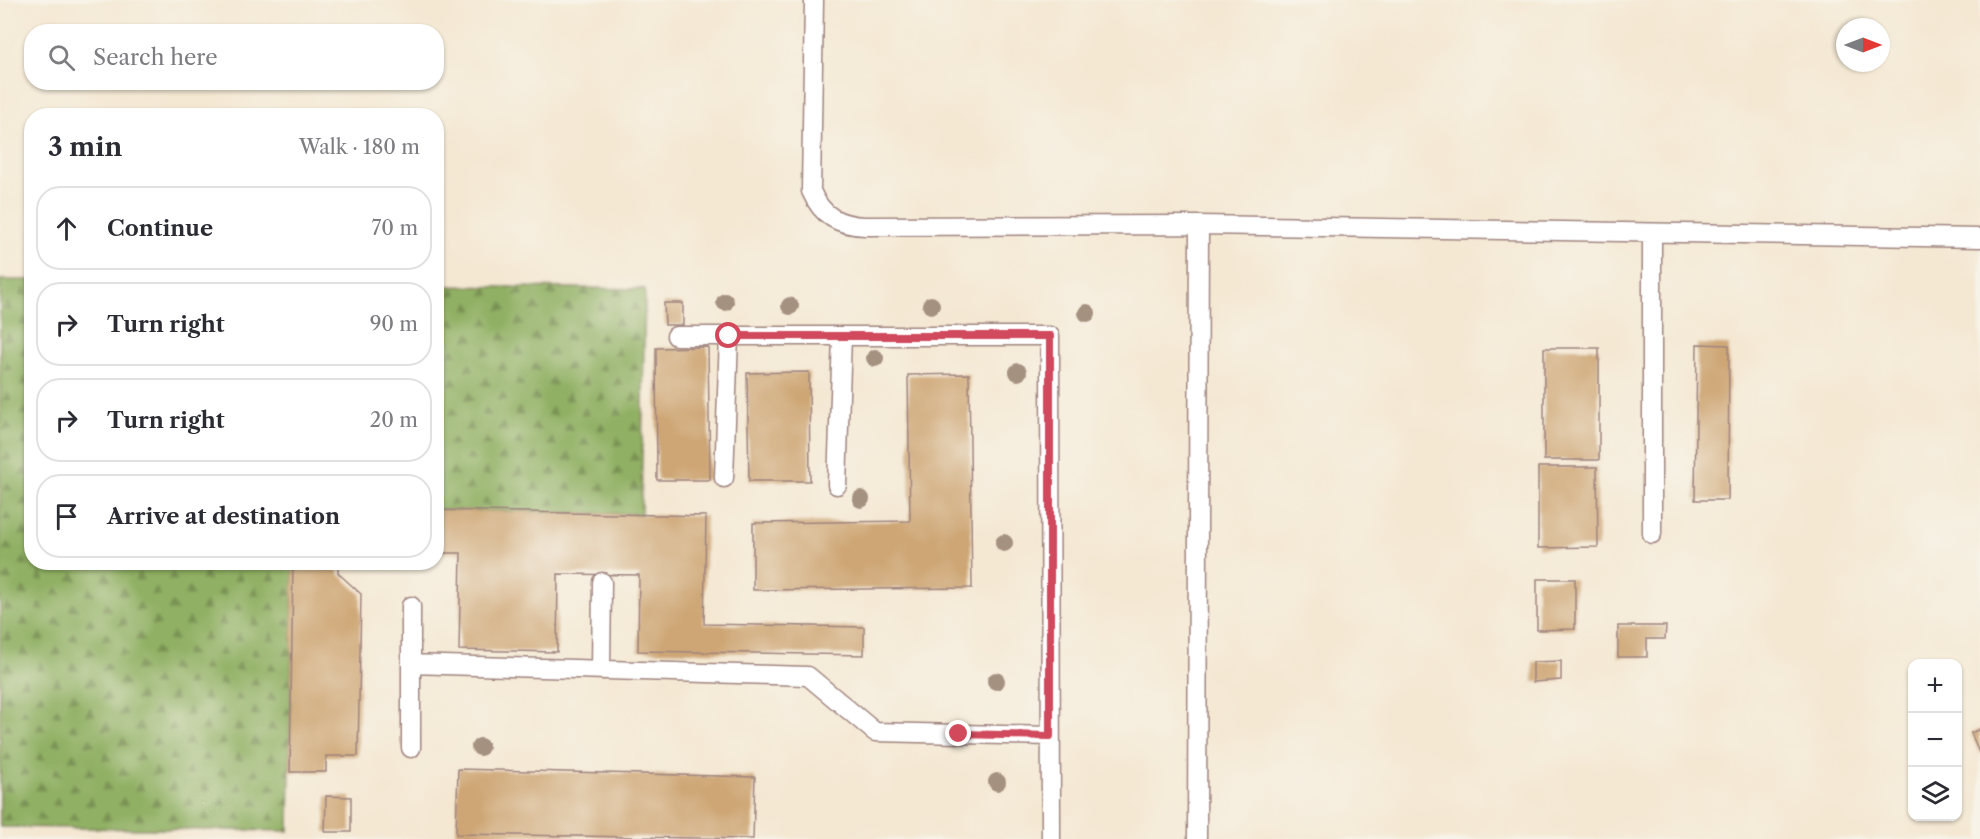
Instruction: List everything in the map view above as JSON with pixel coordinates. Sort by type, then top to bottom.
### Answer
[{"type":"lane","points":[[814,0],[811,191],[817,205],[829,217],[846,225],[1199,225],[1980,238]]},
{"type":"lane","points":[[1197,839],[1199,225]]},
{"type":"lane","points":[[1652,233],[1652,534]]},
{"type":"lane","points":[[676,336],[1050,336],[1051,839]]},
{"type":"lane","points":[[724,478],[729,336]]},
{"type":"lane","points":[[837,485],[842,336]]},
{"type":"lane","points":[[601,670],[602,582]]},
{"type":"lane","points":[[411,606],[411,748]]},
{"type":"lane","points":[[411,664],[808,676],[875,732],[1050,736]]},
{"type":"green space","points":[[0,280],[24,280],[24,570],[293,570],[289,831],[0,827]]},
{"type":"green space","points":[[444,286],[645,289],[641,514],[444,510]]},
{"type":"building","points":[[664,303],[683,303],[683,325],[665,325]]},
{"type":"building","points":[[1697,344],[1729,345],[1728,500],[1695,500]]},
{"type":"building","points":[[708,347],[710,480],[657,480],[656,348]]},
{"type":"building","points":[[1544,348],[1599,348],[1599,460],[1544,460]]},
{"type":"building","points":[[809,372],[810,481],[749,481],[747,373]]},
{"type":"building","points":[[969,374],[972,588],[753,590],[753,523],[910,521],[908,375]]},
{"type":"building","points":[[1538,467],[1597,467],[1598,547],[1538,548]]},
{"type":"building","points":[[444,510],[706,516],[704,624],[864,627],[864,655],[638,651],[639,575],[558,574],[557,652],[459,650],[461,553],[444,553]]},
{"type":"building","points":[[293,570],[338,570],[338,573],[361,594],[358,756],[326,756],[326,772],[290,772]]},
{"type":"building","points":[[1537,579],[1575,579],[1575,629],[1537,630]]},
{"type":"building","points":[[1618,626],[1666,626],[1665,639],[1647,639],[1647,657],[1618,657]]},
{"type":"building","points":[[1561,661],[1561,680],[1533,682],[1533,662]]},
{"type":"building","points":[[1980,729],[1980,755],[1971,733]]},
{"type":"building","points":[[458,769],[755,777],[753,839],[456,834]]},
{"type":"building","points":[[326,796],[351,797],[351,832],[325,832]]},
{"type":"route","points":[[729,336],[1050,336],[1050,736],[959,734]]}]
